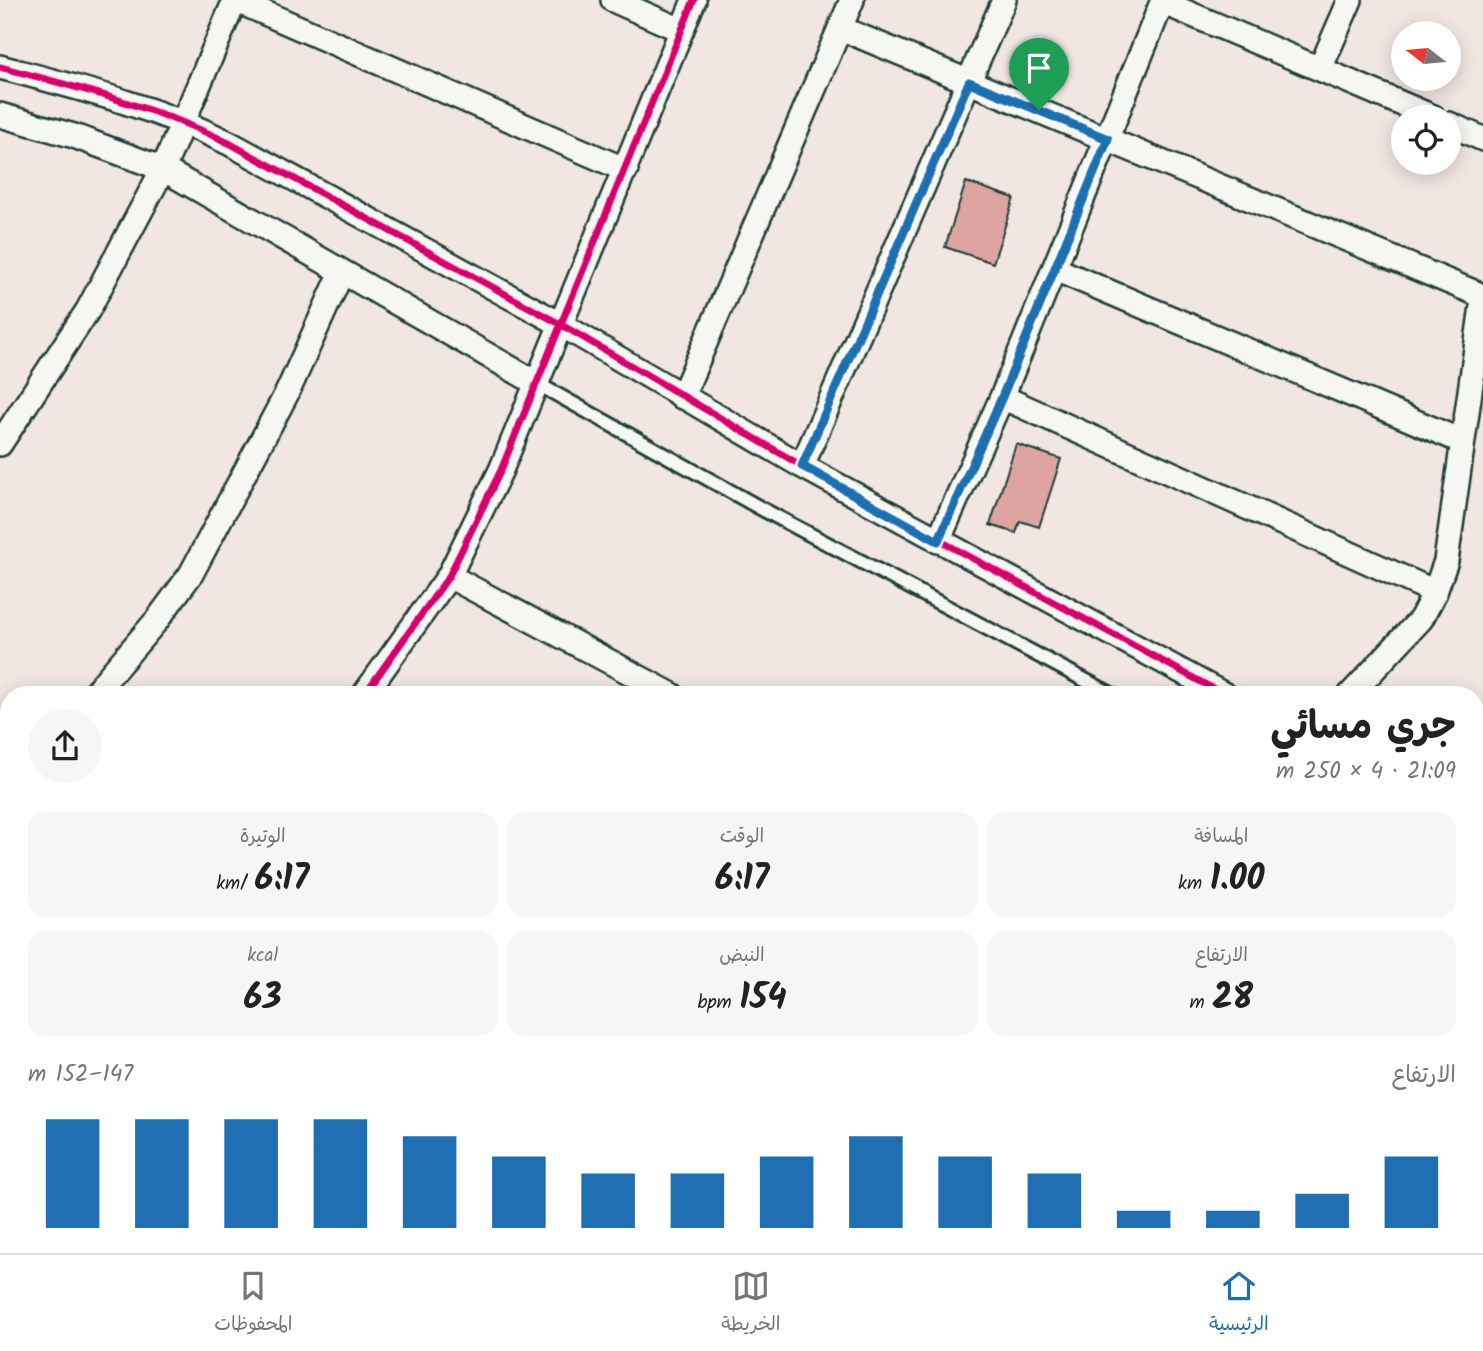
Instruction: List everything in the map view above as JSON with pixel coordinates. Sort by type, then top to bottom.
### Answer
[{"type":"street","points":[[0,444],[88,310],[163,169],[235,0],[626,170]]},
{"type":"street","points":[[613,0],[681,30]]},
{"type":"street","points":[[370,686],[449,576],[501,470],[694,0]]},
{"type":"street","points":[[681,397],[852,0]]},
{"type":"street","points":[[802,466],[1004,0]]},
{"type":"street","points":[[1320,69],[1350,0]]},
{"type":"street","points":[[938,541],[1002,397],[1163,1],[1405,105]]},
{"type":"street","points":[[840,27],[1483,298],[1446,561],[1435,592],[1421,619],[1358,686]]},
{"type":"street","points":[[0,67],[183,120],[560,324],[802,466],[1208,686]]},
{"type":"street","points":[[0,115],[124,152],[163,169],[341,274],[538,384]]},
{"type":"street","points":[[1461,129],[1483,139]]},
{"type":"street","points":[[1055,269],[1461,441]]},
{"type":"street","points":[[101,686],[157,620],[191,574],[288,390],[341,274]]},
{"type":"street","points":[[1002,397],[1435,592]]},
{"type":"street","points":[[449,576],[655,686]]},
{"type":"lane","points":[[538,384],[762,509],[1096,686]]},
{"type":"building","points":[[966,182],[1014,198],[993,263],[945,247]]},
{"type":"building","points":[[1016,444],[1061,459],[1039,527],[1020,521],[1016,533],[990,525]]},
{"type":"cycle path","points":[[370,686],[449,576],[501,470],[694,0]]},
{"type":"cycle path","points":[[0,67],[145,109],[229,143],[560,324],[802,466],[1208,686]]},
{"type":"route","points":[[969,82],[1039,110],[1108,139],[1002,397],[938,541],[802,466],[969,82]]}]
